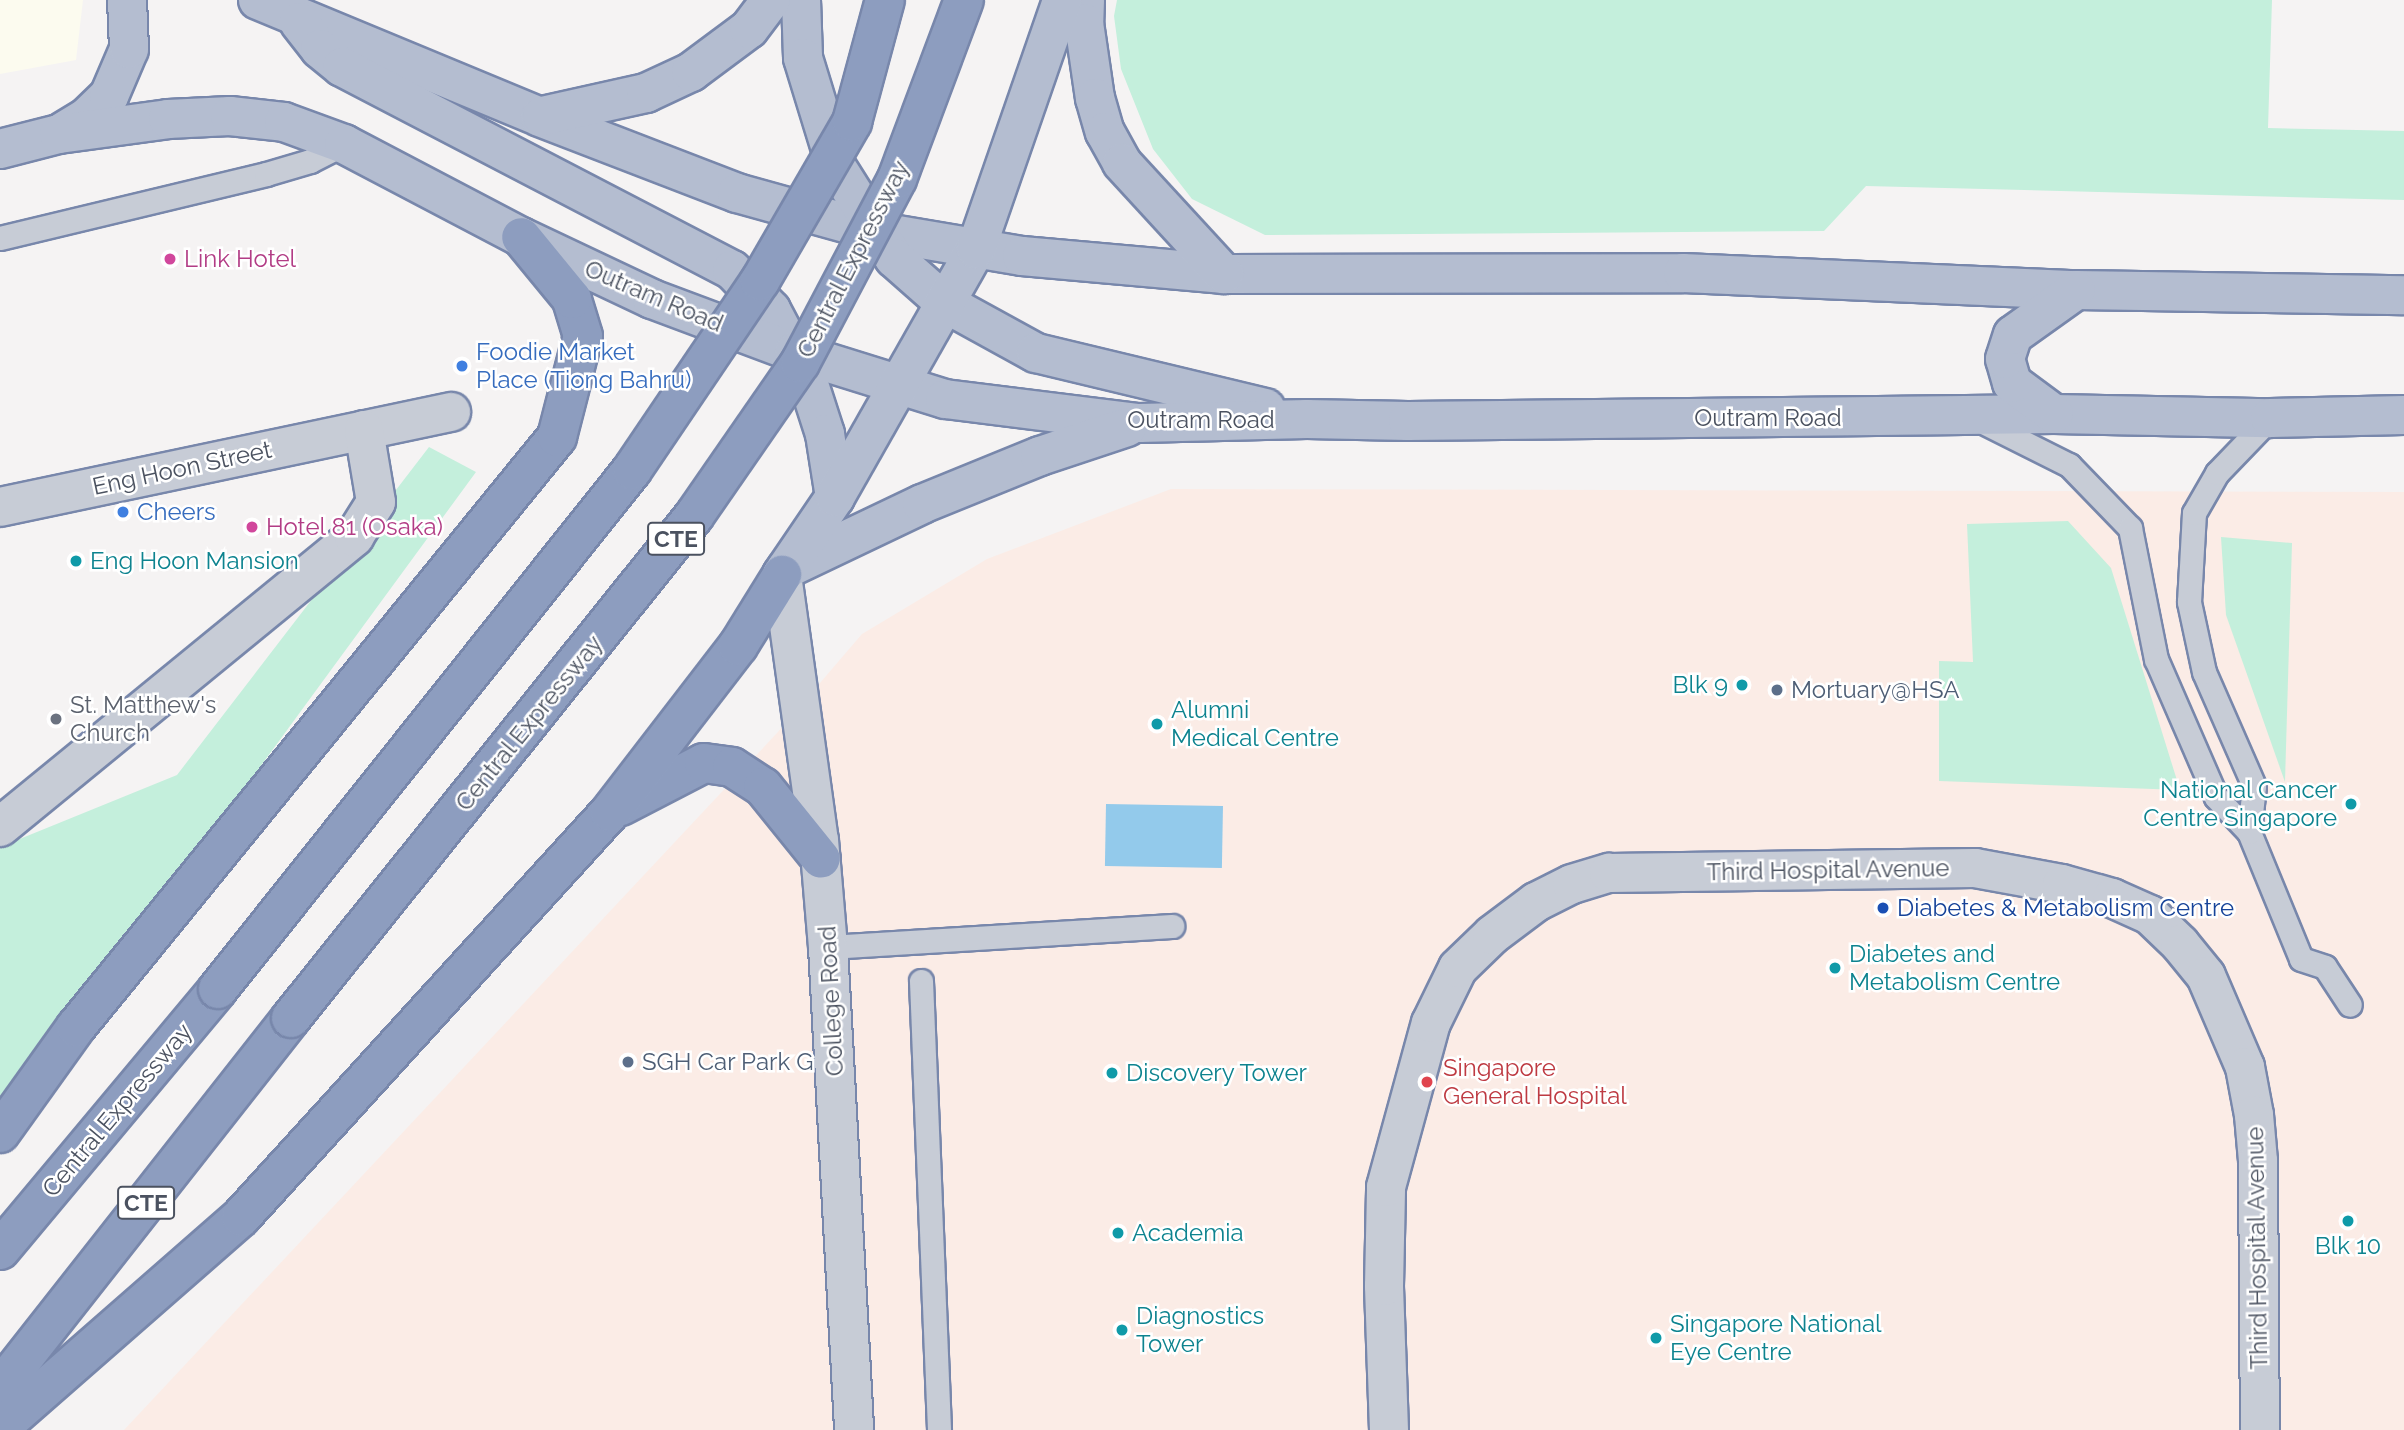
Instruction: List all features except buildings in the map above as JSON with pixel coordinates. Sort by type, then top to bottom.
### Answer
[{"type":"highway","name":"Central Expressway","points":[[0,1250],[218,989],[632,470],[745,303],[852,122],[885,0]]},
{"type":"highway","name":"Central Expressway","points":[[0,1388],[291,1018],[694,516],[800,363],[897,179],[964,0]]},
{"type":"highway","points":[[0,1133],[76,1027],[557,438],[583,336],[572,299],[521,237]]},
{"type":"highway","points":[[0,1428],[241,1217],[610,812],[738,646],[784,572]]},
{"type":"highway","points":[[610,812],[704,763],[732,767],[764,787],[821,859]]},
{"type":"main road","points":[[0,149],[59,134],[86,118],[109,96],[129,49],[127,0]]},
{"type":"main road","points":[[258,0],[540,117],[737,193],[874,231],[976,249],[1224,274],[1683,273],[2076,290],[2404,295]]},
{"type":"main road","points":[[540,117],[646,93],[691,72],[749,29],[771,0]]},
{"type":"main road","points":[[801,0],[803,58],[816,109],[836,166],[874,231],[894,258],[945,303],[1036,353],[1307,419]]},
{"type":"main road","points":[[784,572],[835,497],[901,386],[976,249],[1062,0]]},
{"type":"main road","points":[[1085,0],[1084,23],[1094,98],[1105,132],[1122,163],[1224,274]]},
{"type":"main road","points":[[296,18],[320,48],[342,67],[732,270],[771,310],[807,378],[825,434],[835,497]]},
{"type":"main road","name":"Outram Road","points":[[59,134],[168,119],[230,116],[284,122],[344,144],[521,237],[652,299],[794,352],[945,399],[1139,423],[1307,419],[2054,414],[2270,418],[2404,415]]},
{"type":"main road","points":[[2054,414],[2012,383],[2005,359],[2013,335],[2076,290]]},
{"type":"main road","points":[[784,572],[922,504],[1040,456],[1139,423]]},
{"type":"street","name":"Eng Hoon Street","points":[[0,507],[451,412]]},
{"type":"street","points":[[0,827],[355,537],[376,502],[365,430]]},
{"type":"street","name":"College Road","points":[[784,572],[821,859],[854,1430]]},
{"type":"street","name":"Third Hospital Avenue","points":[[1389,1430],[1384,1286],[1386,1187],[1431,1023],[1458,968],[1492,935],[1536,902],[1572,884],[1609,873],[1975,868],[2062,884],[2112,898],[2150,915],[2180,944],[2206,976],[2245,1067],[2254,1115],[2258,1161],[2260,1430]]},
{"type":"lane","points":[[0,238],[266,174],[310,161],[344,144]]},
{"type":"lane","points":[[1969,416],[2069,465],[2130,528],[2156,659],[2216,797],[2249,832],[2301,959],[2325,967],[2350,1005]]},
{"type":"lane","points":[[2249,832],[2254,786],[2204,672],[2189,602],[2194,513],[2217,473],[2270,418]]},
{"type":"lane","points":[[828,947],[1172,926]]},
{"type":"lane","points":[[921,981],[939,1430]]},
{"type":"shaded area","points":[[0,0],[83,0],[76,60],[0,74]]},
{"type":"shaded area","name":"Singapore General Hospital","points":[[1171,489],[2404,492],[2404,1430],[124,1430],[777,733],[862,634],[987,559]]},
{"type":"green space","points":[[1117,0],[2272,0],[2268,128],[2404,131],[2404,200],[1866,186],[1824,231],[1265,235],[1192,199],[1153,149],[1121,69],[1114,16]]},
{"type":"green space","points":[[429,447],[476,472],[0,1122],[0,847],[177,775]]},
{"type":"green space","points":[[2068,521],[2111,568],[2180,790],[1939,781],[1939,661],[1973,662],[1967,524]]},
{"type":"green space","points":[[2221,537],[2292,543],[2285,782],[2226,615]]},
{"type":"water","points":[[1106,804],[1223,806],[1222,868],[1105,866]]},
{"type":"place","name":"Link Hotel","points":[[170,259]]},
{"type":"place","name":"Foodie Market Place (Tiong Bahru)","points":[[462,366]]},
{"type":"place","name":"Cheers","points":[[123,512]]},
{"type":"place","name":"Hotel 81 (Osaka)","points":[[252,527]]},
{"type":"place","name":"Eng Hoon Mansion","points":[[76,561]]},
{"type":"place","name":"Blk 9","points":[[1742,685]]},
{"type":"place","name":"Mortuary@HSA","points":[[1777,690]]},
{"type":"place","name":"St. Matthew's Church","points":[[56,719]]},
{"type":"place","name":"Alumni Medical Centre","points":[[1157,724]]},
{"type":"place","name":"National Cancer Centre Singapore","points":[[2351,804]]},
{"type":"place","name":"Diabetes & Metabolism Centre","points":[[1883,908]]},
{"type":"place","name":"Diabetes and Metabolism Centre","points":[[1835,968]]},
{"type":"place","name":"SGH Car Park G","points":[[628,1062]]},
{"type":"place","name":"Discovery Tower","points":[[1112,1073]]},
{"type":"place","name":"Singapore General Hospital","points":[[1427,1082]]},
{"type":"place","name":"Blk 10","points":[[2348,1221]]},
{"type":"place","name":"Academia","points":[[1118,1233]]},
{"type":"place","name":"Diagnostics Tower","points":[[1122,1330]]},
{"type":"place","name":"Singapore National Eye Centre","points":[[1656,1338]]}]
